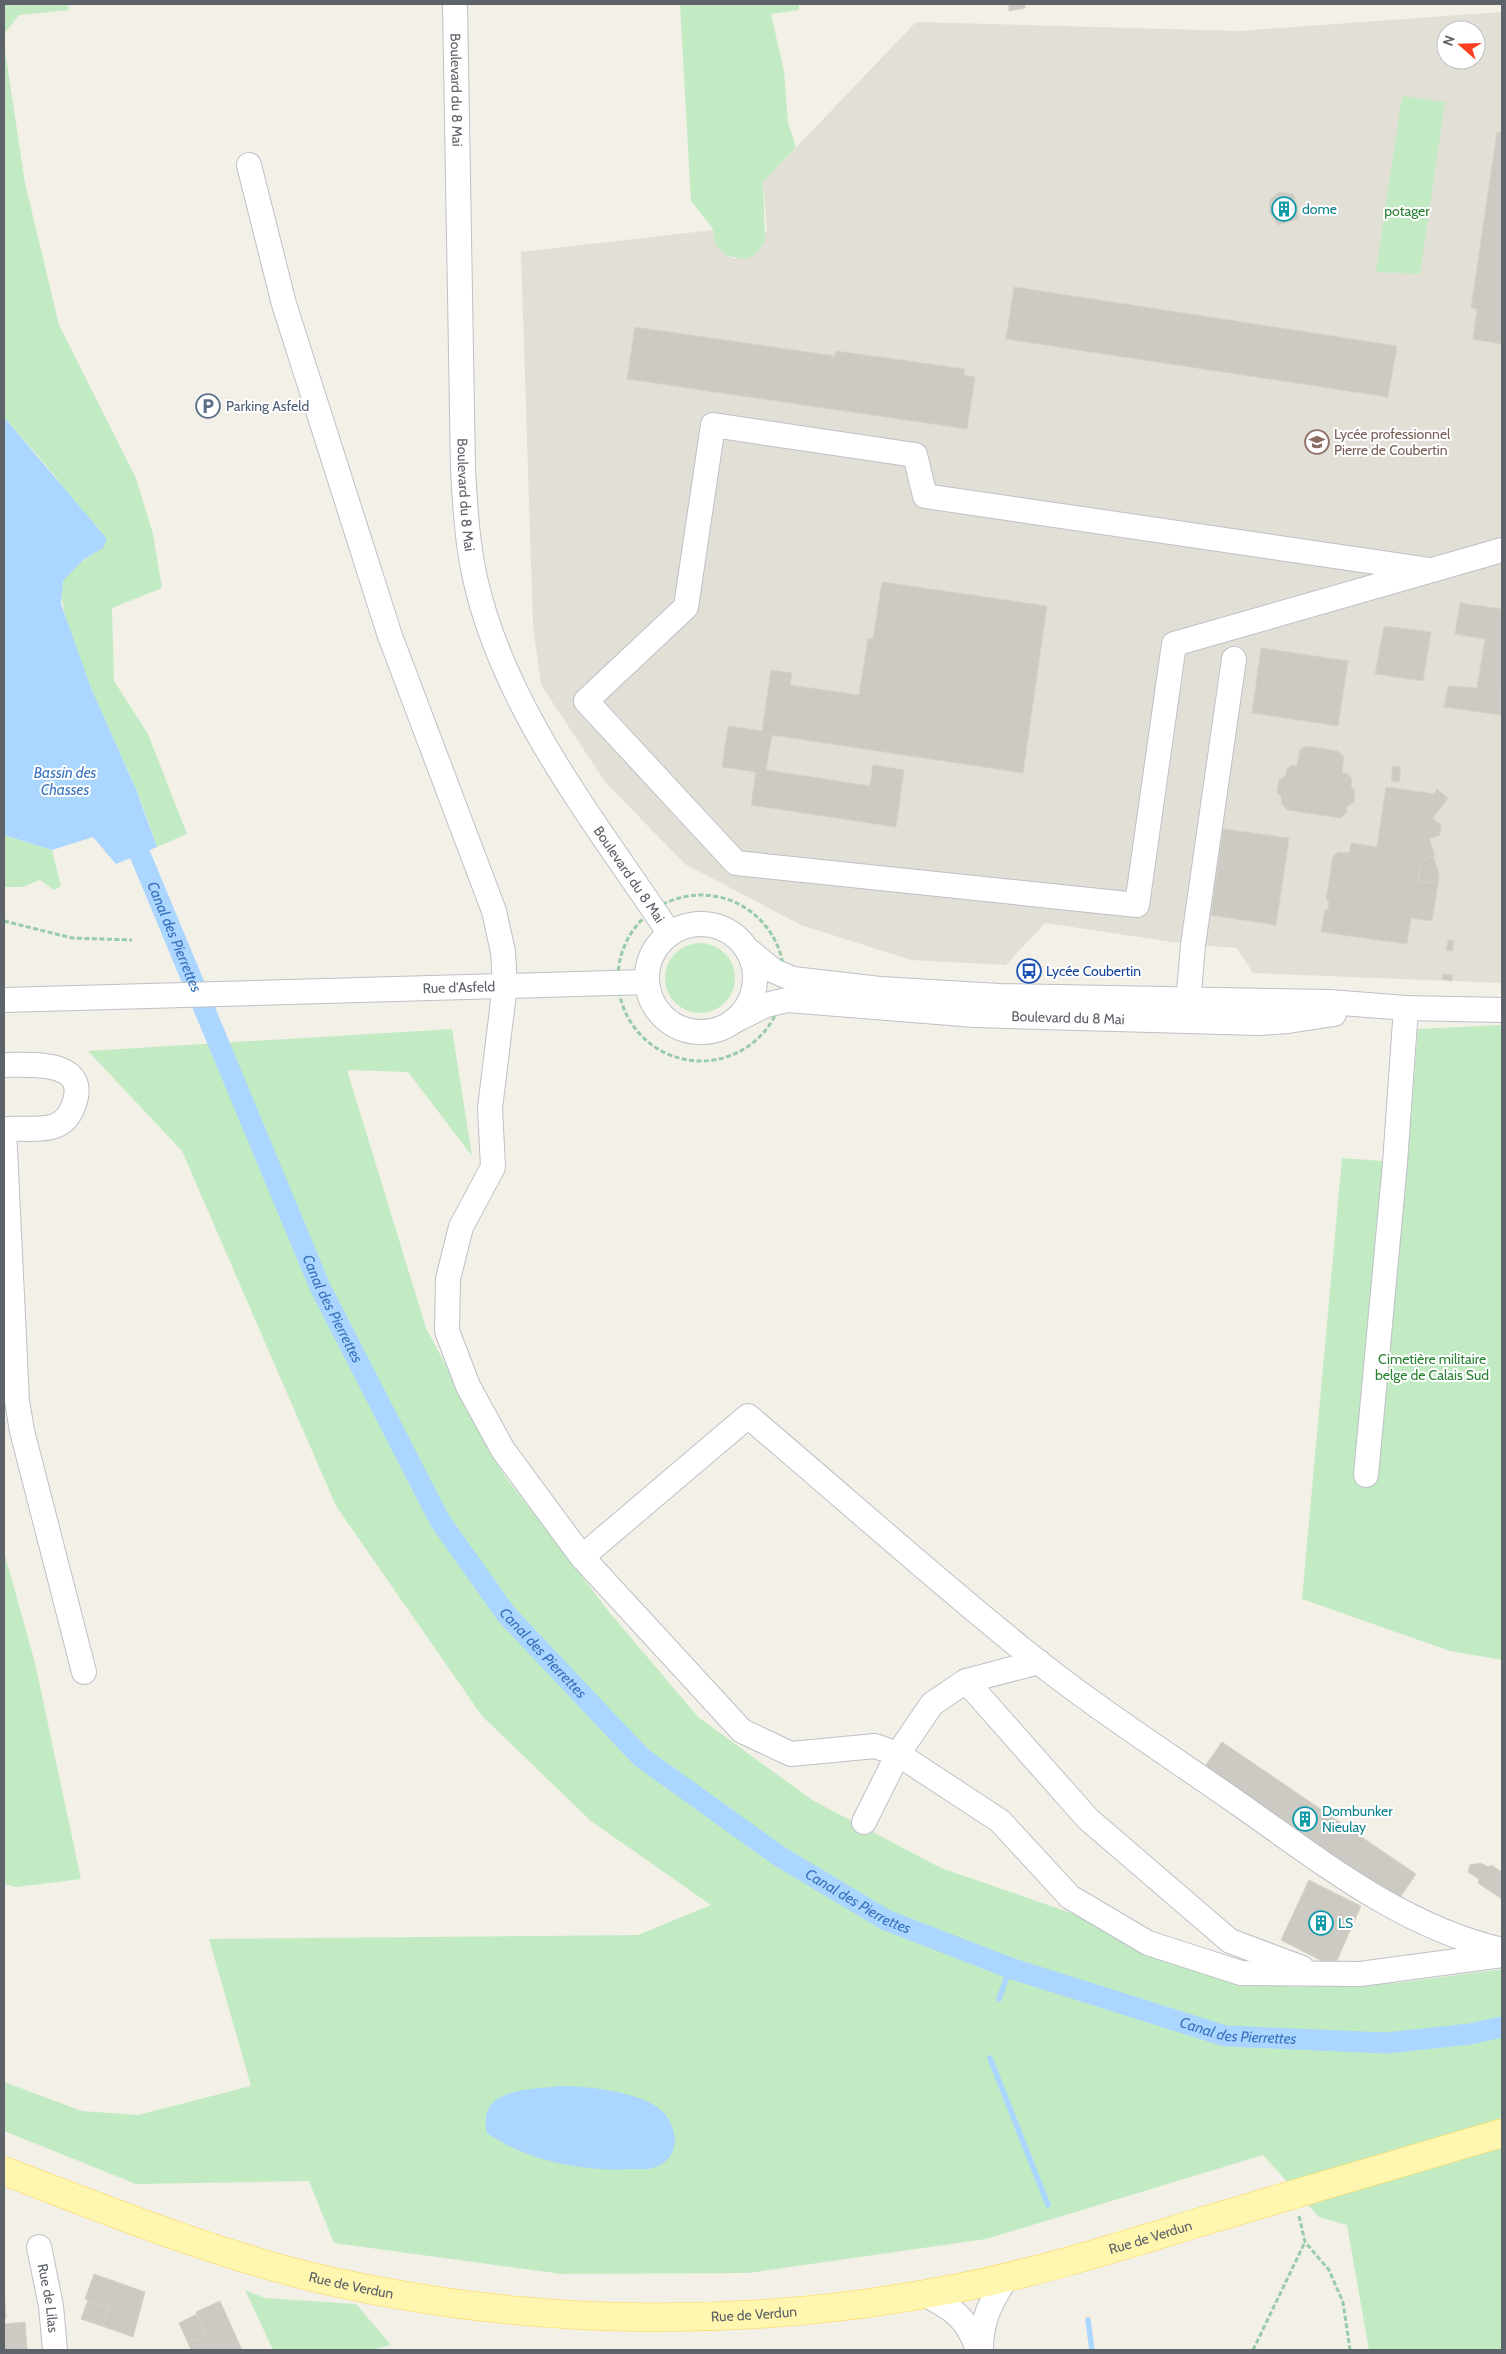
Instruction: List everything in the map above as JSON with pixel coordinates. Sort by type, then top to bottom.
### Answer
[{"type":"main road","name":"Rue de Verdun","points":[[4,2171],[189,2240],[335,2282],[464,2305],[592,2316],[695,2318],[832,2308],[924,2294],[1007,2277],[1082,2258],[1502,2133]]},
{"type":"street","name":"Boulevard du 8 Mai","points":[[455,4],[463,469],[465,511],[474,578],[498,654],[524,710],[552,756],[670,934]]},
{"type":"street","points":[[249,165],[284,304],[390,636],[494,911],[503,952],[505,985],[490,1108],[493,1167],[461,1226],[448,1279],[447,1331],[468,1386],[503,1450],[582,1557],[742,1731],[791,1754],[875,1746],[898,1754],[1000,1821],[1070,1897],[1148,1943],[1241,1973],[1360,1974],[1502,1955]]},
{"type":"street","points":[[1430,570],[925,496],[914,455],[713,425],[686,607],[586,701],[736,863],[1137,905],[1174,644],[1502,550]]},
{"type":"street","points":[[1188,1011],[1193,945],[1234,659]]},
{"type":"street","points":[[690,925],[712,925],[732,934],[747,949],[755,970],[754,991],[748,1005],[734,1021],[722,1028],[708,1032],[693,1032],[679,1028],[667,1020],[657,1009],[650,996],[647,982],[648,968],[652,955],[660,943],[670,934],[690,925]]},
{"type":"street","name":"Boulevard du 8 Mai","points":[[747,949],[757,959],[784,975],[836,985],[1188,1011],[1276,1022],[1355,1011],[1406,1008],[1502,1010]]},
{"type":"street","name":"Rue d'Asfeld","points":[[4,1000],[647,982]]},
{"type":"street","name":"Boulevard du 8 Mai","points":[[734,1021],[756,1009],[781,1000],[974,1015],[1188,1011]]},
{"type":"street","points":[[1366,1475],[1395,1163],[1406,1008]]},
{"type":"street","points":[[4,1065],[54,1067],[72,1077],[77,1089],[71,1111],[67,1118],[56,1126],[4,1129],[17,1401],[22,1431],[84,1672]]},
{"type":"street","points":[[582,1557],[748,1416],[1039,1662],[1151,1743],[1378,1899],[1423,1924],[1480,1945],[1502,1950]]},
{"type":"street","points":[[864,1822],[898,1754],[932,1704],[966,1681],[1039,1662]]},
{"type":"street","points":[[966,1681],[1088,1819],[1230,1941],[1318,1974]]},
{"type":"street","name":"Rue de Lilas","points":[[39,2247],[51,2306],[55,2350]]},
{"type":"street","points":[[979,2350],[986,2311],[1007,2277]]},
{"type":"street","points":[[924,2294],[959,2315],[970,2329],[979,2350]]},
{"type":"path","points":[[706,895],[725,898],[757,916],[769,930],[778,946],[784,975],[781,1000],[775,1016],[766,1030],[746,1048],[722,1059],[705,1062],[688,1061],[655,1048],[641,1037],[623,1008],[618,983],[621,953],[629,936],[640,922],[654,910],[670,901],[688,896],[706,895]]},
{"type":"path","points":[[4,921],[72,938],[132,940]]},
{"type":"path","points":[[1253,2350],[1305,2242],[1329,2270],[1343,2302],[1350,2350]]},
{"type":"shaded area","points":[[1502,12],[1502,983],[1253,973],[1237,948],[1193,945],[1045,923],[1006,965],[911,960],[801,925],[685,864],[606,783],[541,685],[533,625],[521,252],[713,230],[718,248],[727,256],[735,259],[767,231],[763,182],[916,22],[1239,31]]},
{"type":"green space","points":[[4,4],[68,4],[69,10],[19,15],[4,34]]},
{"type":"green space","points":[[680,4],[799,4],[799,10],[771,14],[784,71],[788,123],[796,147],[763,182],[765,241],[755,255],[745,259],[727,256],[718,248],[714,239],[713,229],[691,201]]},
{"type":"green space","points":[[4,44],[25,183],[59,325],[136,478],[153,534],[162,588],[112,608],[114,681],[148,734],[187,834],[157,847],[136,789],[89,684],[67,623],[62,599],[63,582],[69,572],[103,548],[56,477],[4,417]]},
{"type":"green space","name":"potager","points":[[1402,96],[1445,102],[1420,274],[1376,272]]},
{"type":"green space","points":[[4,835],[52,850],[61,886],[54,890],[40,880],[22,887],[4,887]]},
{"type":"green space","points":[[693,943],[707,943],[720,949],[729,958],[735,971],[733,991],[725,1003],[707,1013],[693,1013],[680,1007],[671,998],[665,985],[665,971],[671,958],[680,949]]},
{"type":"green space","name":"Cimetière militaire belge de Calais Sud","points":[[1502,1025],[1502,1660],[1450,1651],[1302,1599],[1342,1158],[1407,1163],[1418,1029]]},
{"type":"green space","points":[[452,1029],[472,1156],[408,1072],[347,1070],[426,1328],[504,1475],[610,1613],[698,1717],[812,1800],[941,1868],[1080,1916],[1134,1948],[1214,1976],[1295,1987],[1397,1983],[1502,1969],[1502,2350],[1369,2350],[1347,2225],[1319,2217],[1263,2155],[986,2239],[748,2273],[562,2274],[334,2243],[309,2181],[136,2184],[4,2131],[4,2082],[82,2111],[138,2115],[251,2086],[209,1939],[638,1935],[711,1905],[591,1821],[482,1716],[336,1506],[182,1151],[88,1051]]},
{"type":"green space","points":[[4,1552],[35,1663],[81,1879],[16,1887],[4,1884]]},
{"type":"green space","points":[[245,2290],[265,2298],[356,2304],[391,2345],[371,2350],[273,2350]]},
{"type":"water","name":"Bassin des Chasses","points":[[4,417],[107,539],[103,548],[83,560],[63,581],[61,604],[91,688],[136,789],[157,847],[116,864],[93,837],[52,850],[4,835]]},
{"type":"water","points":[[561,2086],[586,2087],[631,2095],[656,2106],[667,2116],[674,2132],[675,2146],[670,2156],[662,2164],[648,2169],[595,2169],[557,2163],[520,2151],[487,2133],[486,2118],[490,2107],[498,2099],[522,2090]]},
{"type":"building","points":[[1004,4],[1025,4],[1025,8],[1009,11],[1009,5]]},
{"type":"building","points":[[1497,132],[1502,132],[1502,344],[1473,339],[1477,309],[1471,308]]},
{"type":"building","name":"dome","points":[[1279,192],[1293,194],[1297,205],[1298,219],[1278,225],[1269,212],[1270,200]]},
{"type":"building","points":[[1014,287],[1397,346],[1388,397],[1006,339]]},
{"type":"building","points":[[635,327],[835,356],[836,351],[965,369],[964,375],[975,377],[967,429],[627,379]]},
{"type":"building","points":[[882,582],[1047,606],[1023,773],[772,735],[766,770],[870,786],[873,765],[904,770],[896,827],[751,805],[756,772],[722,767],[728,726],[762,731],[771,670],[792,673],[790,685],[859,695],[868,638],[873,639]]},
{"type":"building","points":[[1460,603],[1502,609],[1501,715],[1444,707],[1448,686],[1477,688],[1485,639],[1455,634]]},
{"type":"building","points":[[1384,626],[1431,632],[1423,681],[1375,674]]},
{"type":"building","points":[[1261,648],[1348,661],[1338,726],[1252,713]]},
{"type":"building","points":[[1306,746],[1338,751],[1344,757],[1342,773],[1347,773],[1352,779],[1351,786],[1355,792],[1354,802],[1347,807],[1346,813],[1340,818],[1287,810],[1281,803],[1282,798],[1277,792],[1279,780],[1286,775],[1286,770],[1292,765],[1297,766],[1300,750]]},
{"type":"building","points":[[1393,766],[1401,767],[1399,782],[1391,781]]},
{"type":"building","points":[[1386,787],[1434,794],[1437,789],[1448,798],[1433,818],[1441,825],[1440,835],[1429,839],[1435,855],[1421,861],[1418,881],[1438,884],[1432,921],[1411,918],[1407,944],[1321,932],[1325,910],[1328,910],[1329,901],[1326,900],[1333,856],[1339,852],[1349,853],[1351,843],[1377,847]]},
{"type":"building","points":[[1223,829],[1289,838],[1276,925],[1211,915]]},
{"type":"building","points":[[1433,856],[1439,874],[1438,884],[1418,881],[1421,861]]},
{"type":"building","points":[[1448,940],[1454,941],[1452,951],[1446,950]]},
{"type":"building","points":[[1443,974],[1452,975],[1452,981],[1442,979]]},
{"type":"building","name":"Dombunker Nieulay","points":[[1222,1742],[1416,1874],[1397,1902],[1203,1769]]},
{"type":"building","points":[[1480,1863],[1489,1867],[1491,1865],[1502,1872],[1502,1899],[1478,1883],[1479,1879],[1468,1872],[1470,1865]]},
{"type":"building","name":"LS","points":[[1309,1880],[1361,1906],[1334,1967],[1281,1940]]},
{"type":"building","points":[[94,2274],[145,2292],[133,2337],[102,2326],[109,2308],[85,2299]]},
{"type":"building","points":[[4,2287],[6,2318],[4,2319]]},
{"type":"building","points":[[88,2300],[109,2308],[102,2326],[81,2319]]},
{"type":"building","points":[[220,2301],[242,2350],[191,2350],[188,2343],[206,2335],[196,2312]]},
{"type":"building","points":[[197,2314],[206,2335],[188,2343],[179,2323]]},
{"type":"building","points":[[25,2322],[27,2350],[4,2350],[4,2324]]},
{"type":"waterway","name":"Canal des Pierrettes","points":[[129,828],[320,1287],[440,1521],[506,1614],[641,1757],[779,1856],[886,1920],[1010,1968],[1225,2036],[1387,2043],[1470,2034],[1502,2027]]},
{"type":"waterway","points":[[999,1999],[1010,1968]]},
{"type":"waterway","points":[[990,2058],[1048,2205]]},
{"type":"waterway","points":[[1088,2320],[1092,2350]]},
{"type":"place","name":"dome","points":[[1284,209]]},
{"type":"place","name":"Parking Asfeld","points":[[208,406]]},
{"type":"place","name":"Lycée professionnel Pierre de Coubertin","points":[[1317,442]]},
{"type":"place","name":"Lycée Coubertin","points":[[1029,971]]},
{"type":"place","name":"Dombunker Nieulay","points":[[1305,1819]]},
{"type":"place","name":"LS","points":[[1321,1923]]}]
